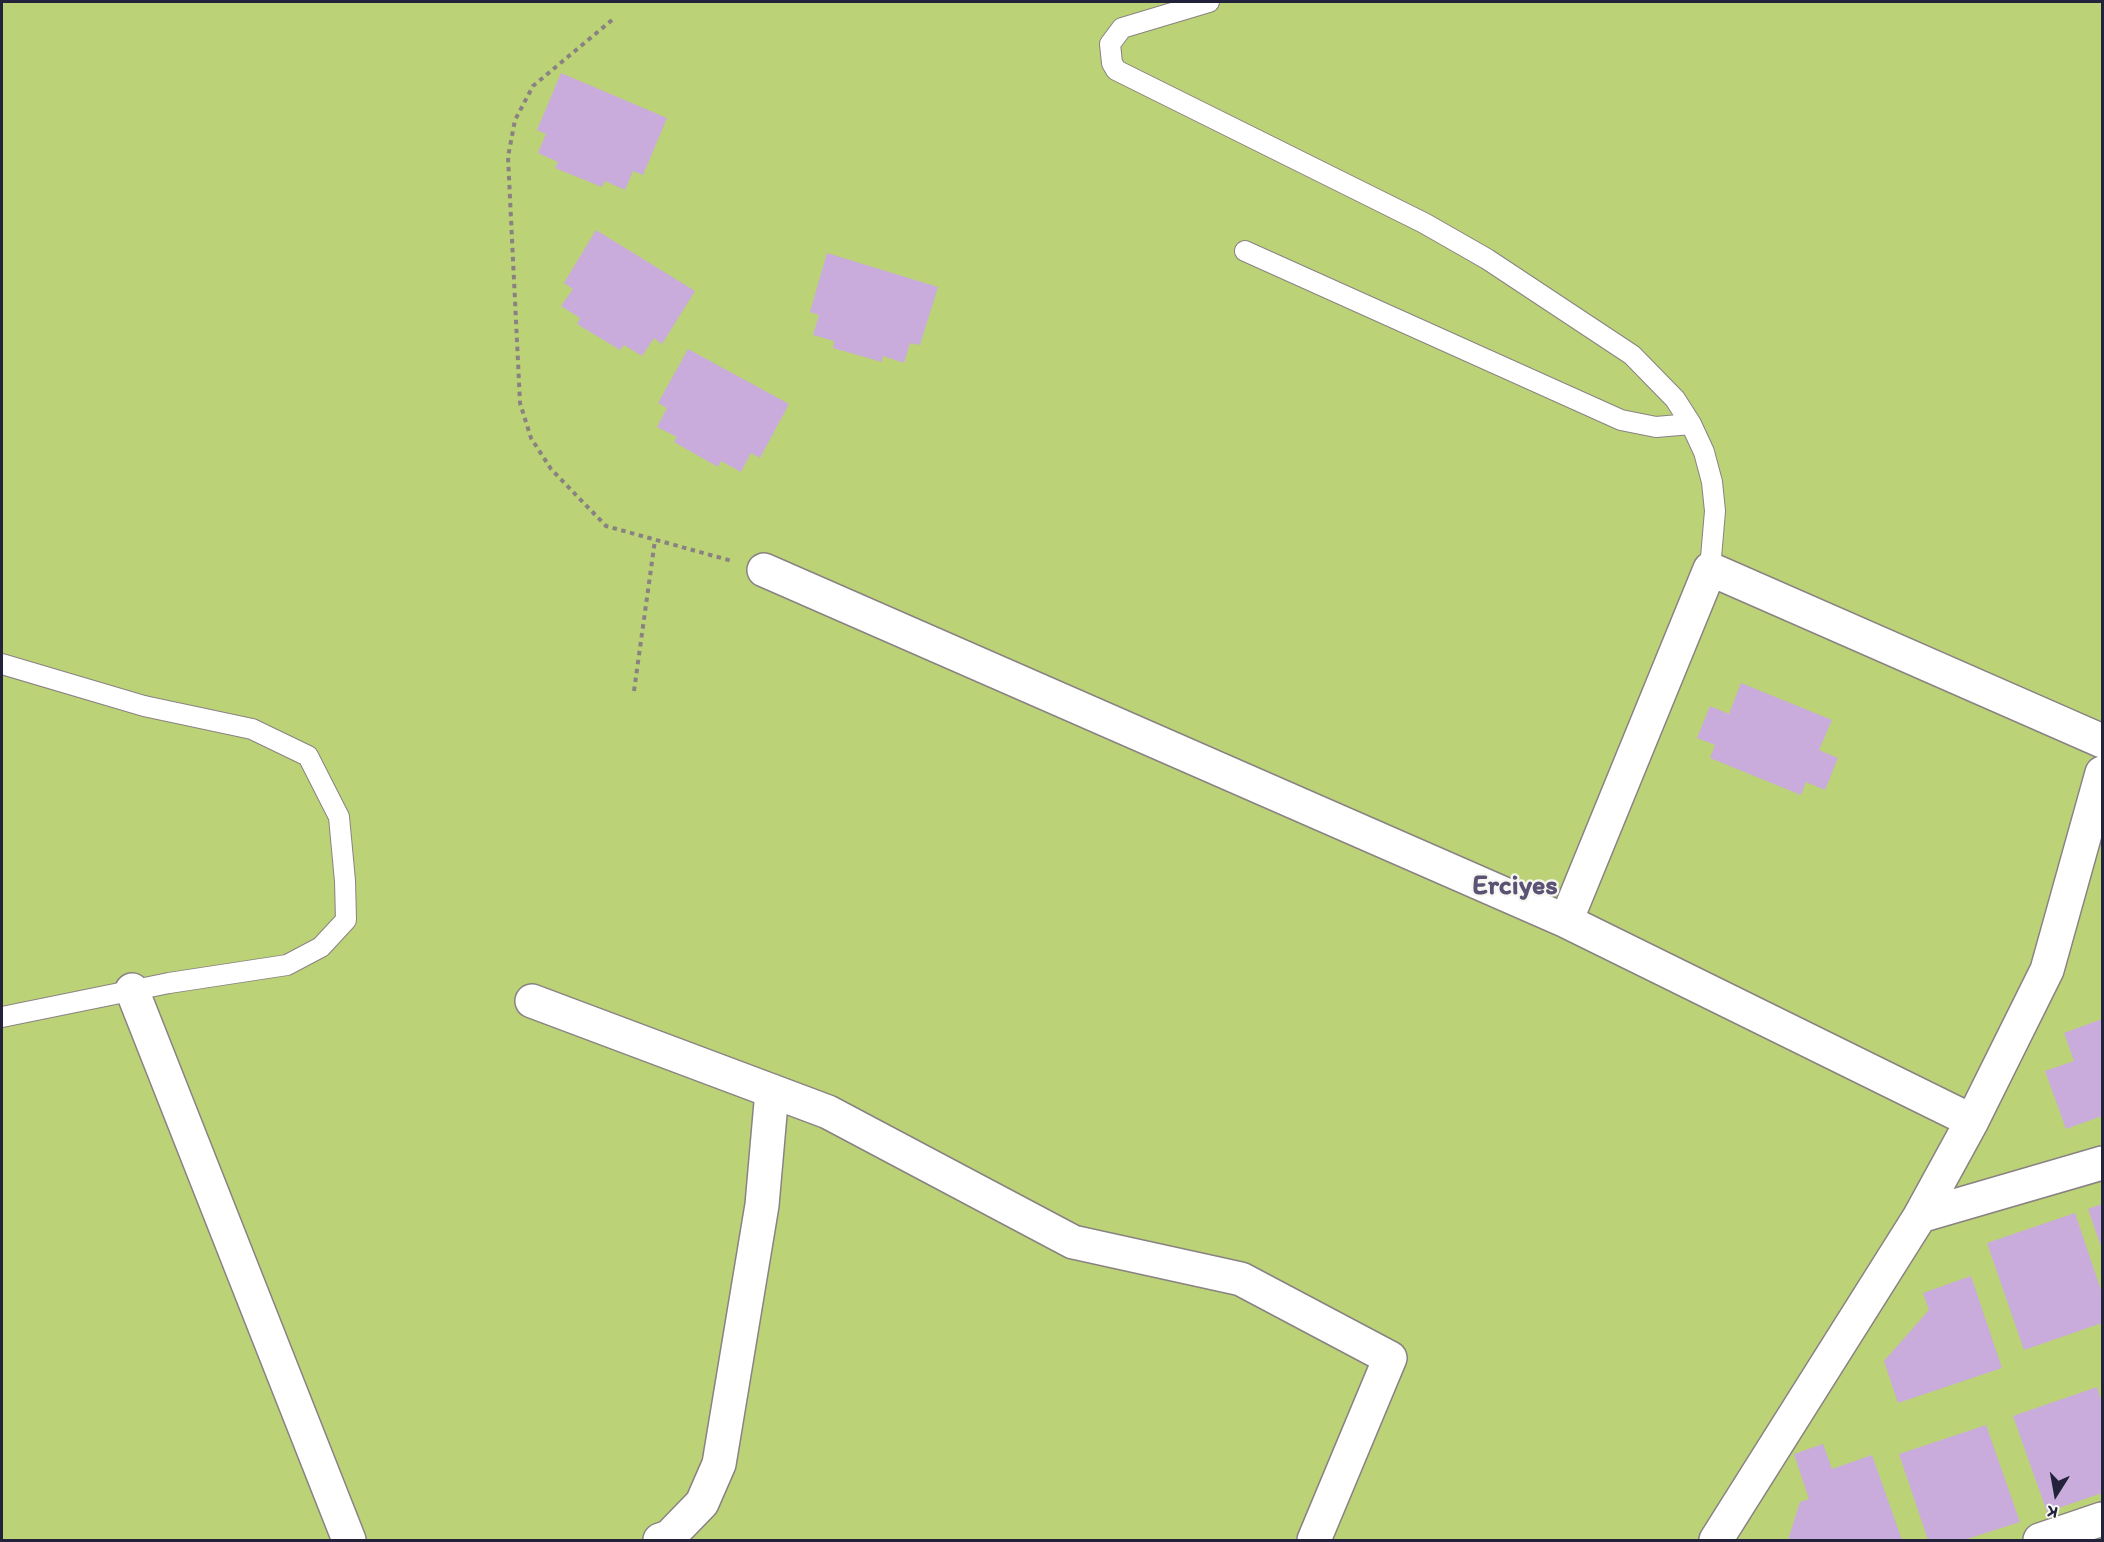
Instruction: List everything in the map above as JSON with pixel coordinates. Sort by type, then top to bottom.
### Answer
[{"type":"street","points":[[1566,921],[1710,569],[2103,741]]},
{"type":"street","points":[[764,570],[1566,921],[1972,1121]]},
{"type":"street","points":[[1716,1540],[1920,1216],[1972,1121],[2047,970],[2103,773]]},
{"type":"street","points":[[132,990],[350,1540]]},
{"type":"street","points":[[532,1001],[828,1112],[1073,1242],[1241,1279],[1390,1358],[1314,1540]]},
{"type":"street","points":[[660,1540],[669,1537],[702,1503],[719,1464],[762,1205],[772,1091]]},
{"type":"street","points":[[1920,1216],[2103,1163]]},
{"type":"street","points":[[2040,1540],[2103,1519]]},
{"type":"lane","points":[[1209,2],[1122,28],[1110,44],[1112,63],[1116,70],[1360,189],[1487,259],[1632,355],[1675,399],[1691,424],[1712,482],[1715,540],[1710,569]]},
{"type":"lane","points":[[1245,251],[1621,420],[1656,427],[1691,424]]},
{"type":"lane","points":[[2,664],[144,706],[252,729],[308,756],[339,817],[346,920],[321,947],[287,965],[132,990],[2,1017]]},
{"type":"path","points":[[612,20],[533,86],[515,120],[508,157],[520,403],[531,438],[551,469],[606,526],[764,570]]},
{"type":"path","points":[[634,692],[655,540]]},
{"type":"green space","points":[[2,2],[2102,2],[2102,1540],[2,1540]]},
{"type":"building","points":[[561,73],[667,118],[643,175],[633,171],[625,190],[605,181],[602,187],[555,168],[558,162],[538,153],[546,134],[537,130]]},
{"type":"building","points":[[596,230],[695,291],[662,344],[654,338],[642,356],[624,345],[620,350],[577,324],[580,318],[561,306],[573,289],[564,283]]},
{"type":"building","points":[[827,253],[938,287],[920,345],[910,343],[904,363],[883,356],[882,362],[833,348],[834,341],[813,335],[819,315],[810,312]]},
{"type":"building","points":[[688,349],[789,404],[760,458],[751,453],[741,472],[721,461],[718,467],[674,442],[677,437],[657,427],[667,408],[658,403]]},
{"type":"building","points":[[1741,683],[1832,720],[1819,750],[1838,758],[1825,790],[1806,782],[1801,795],[1710,758],[1715,745],[1697,738],[1710,706],[1729,714]]},
{"type":"building","points":[[2102,1019],[2102,1116],[2066,1129],[2045,1071],[2074,1061],[2064,1033]]},
{"type":"building","points":[[2102,1204],[2102,1249],[2088,1209]]},
{"type":"building","points":[[2075,1213],[2102,1293],[2102,1323],[2024,1350],[1987,1243]]},
{"type":"building","points":[[1971,1276],[2002,1368],[1898,1403],[1884,1361],[1929,1310],[1923,1293]]},
{"type":"building","points":[[2097,1387],[2102,1403],[2102,1493],[2047,1512],[2013,1416]]},
{"type":"building","points":[[1986,1425],[2020,1522],[1964,1540],[1928,1540],[1899,1454]]},
{"type":"building","points":[[1823,1444],[1832,1469],[1872,1455],[1902,1540],[1788,1540],[1800,1502],[1809,1499],[1794,1454]]},
{"type":"district","name":"Erciyes","points":[[1515,887]]}]
